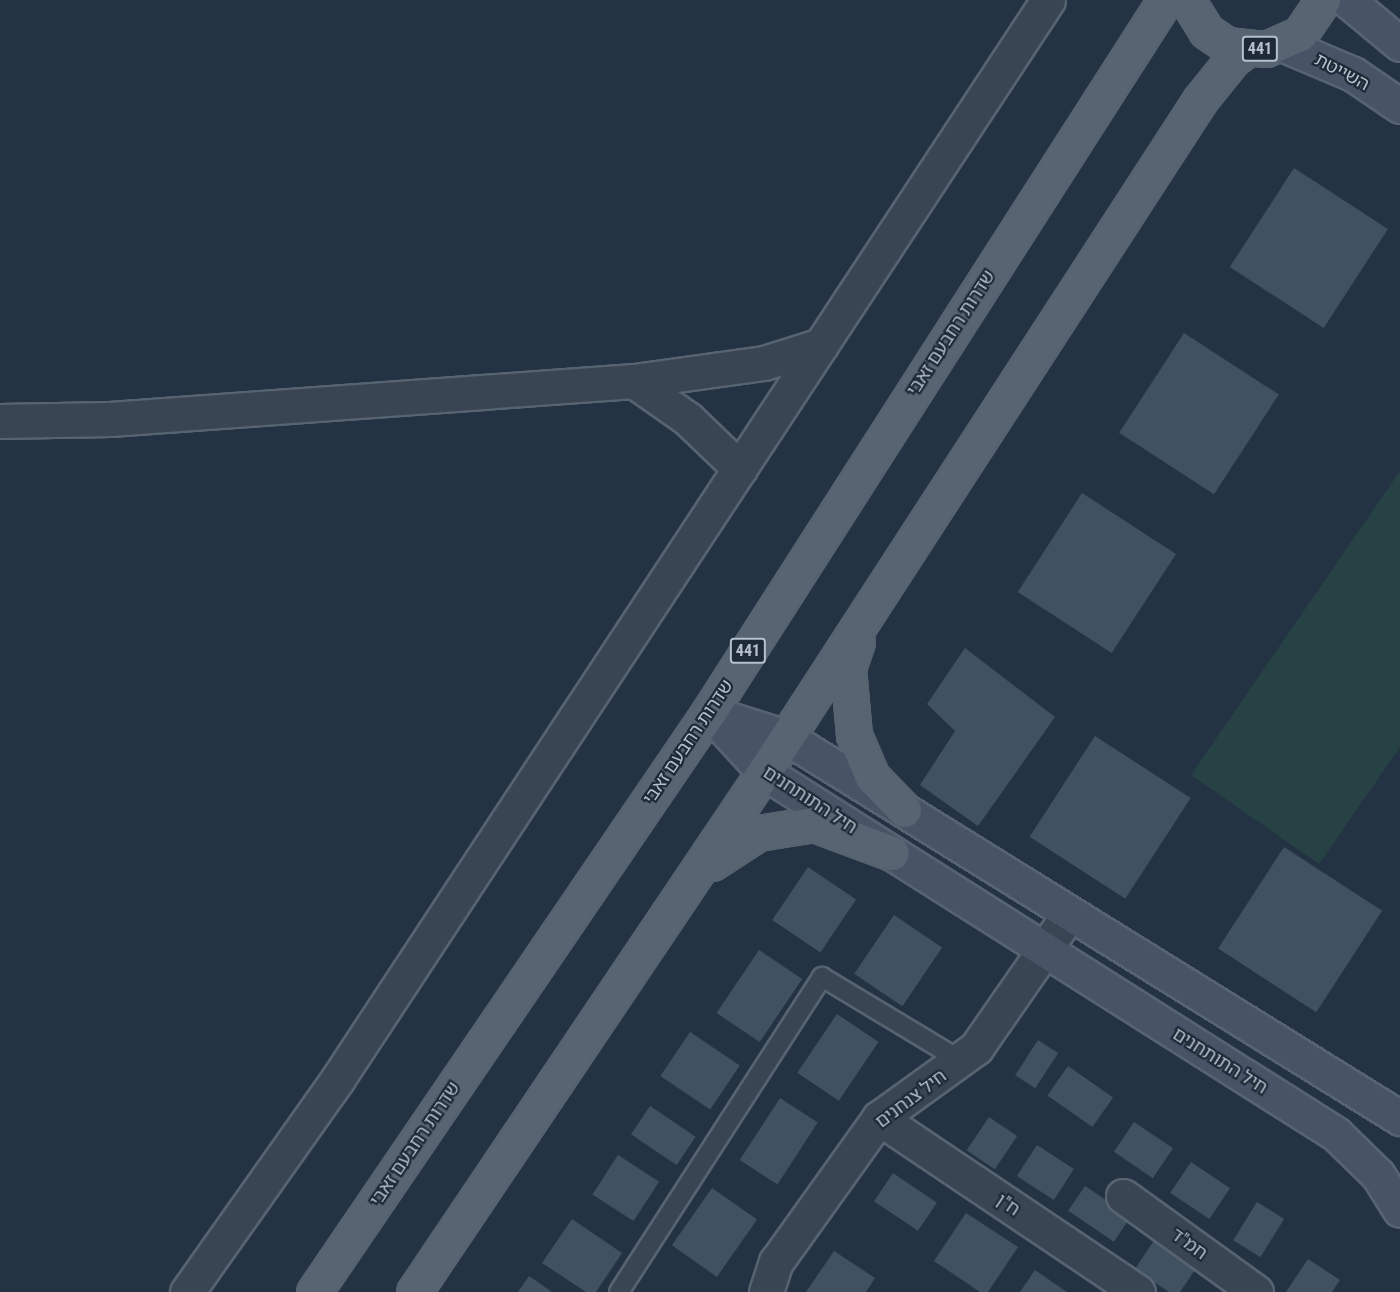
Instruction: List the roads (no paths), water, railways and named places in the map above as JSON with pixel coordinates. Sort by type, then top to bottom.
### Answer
[{"type":"main road","name":"שדרות רחבעם זאבי","points":[[314,1292],[709,712],[1165,0]]},
{"type":"main road","name":"441","points":[[1187,0],[1206,31],[1227,45],[1248,48],[1282,44],[1300,34],[1323,0]]},
{"type":"main road","name":"441","points":[[414,1292],[764,772],[1200,100],[1233,59],[1248,48]]},
{"type":"main road","points":[[880,594],[848,668],[850,711],[862,759],[904,810]]},
{"type":"main road","points":[[669,915],[713,861],[758,833],[780,826],[823,826],[892,854]]},
{"type":"street","points":[[187,1292],[337,1080],[1048,0]]},
{"type":"street","points":[[1347,0],[1400,44]]},
{"type":"street","name":"השייטת","points":[[1282,44],[1353,74],[1400,106]]},
{"type":"street","points":[[0,420],[110,418],[634,381],[764,363],[821,345]]},
{"type":"street","points":[[634,381],[688,419],[740,469]]},
{"type":"street","points":[[709,712],[786,737],[1400,1118]]},
{"type":"street","name":"חיל התותחנים","points":[[709,712],[764,772],[1336,1134],[1378,1175],[1400,1210]]},
{"type":"street","name":"חיל צנחנים","points":[[766,1292],[776,1262],[879,1118],[976,1048],[1046,951],[1069,914]]},
{"type":"street","name":"ח\"ן","points":[[879,1118],[1138,1292]]},
{"type":"street","points":[[1400,1177],[1400,1210]]},
{"type":"street","name":"חמ\"ד","points":[[1122,1196],[1235,1286]]},
{"type":"lane","points":[[619,1292],[822,977],[961,1061]]}]
